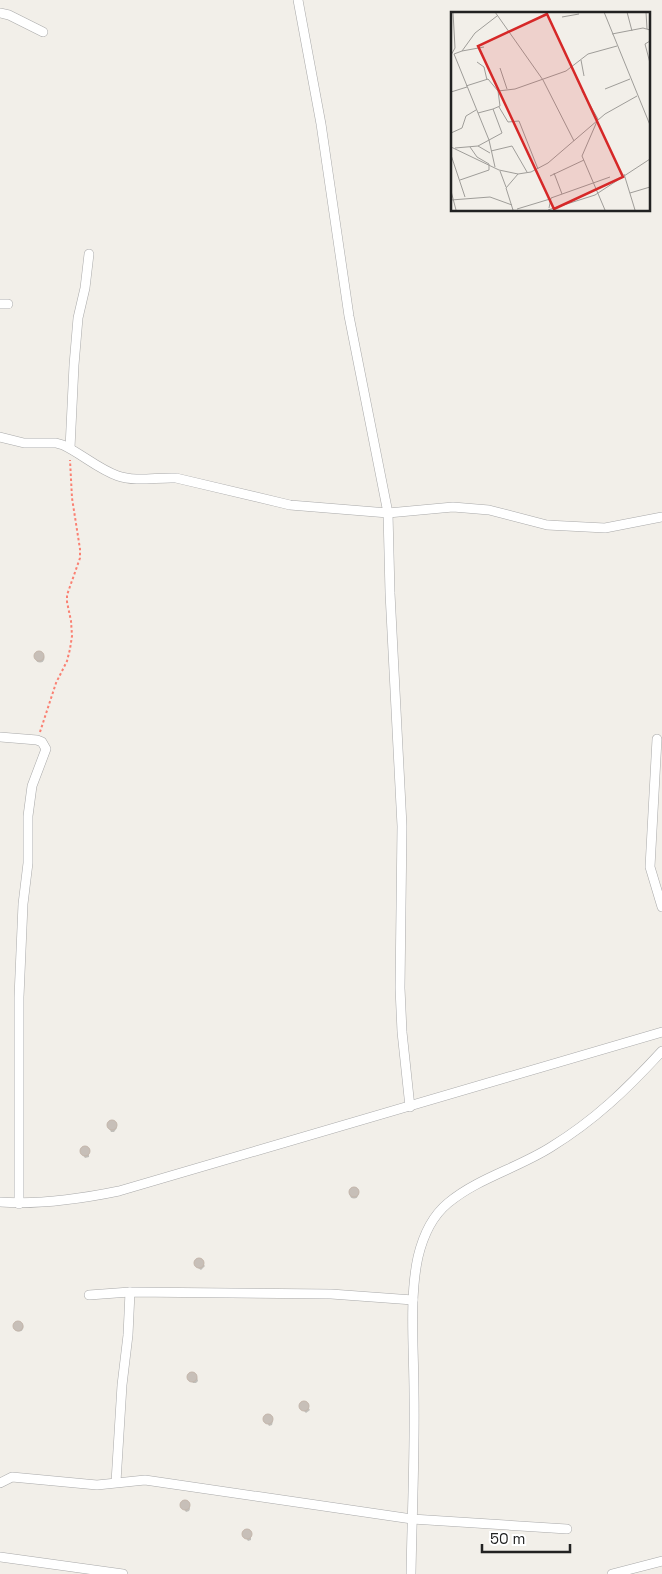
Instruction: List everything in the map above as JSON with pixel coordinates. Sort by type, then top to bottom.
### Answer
[{"type":"street","points":[[298,0],[321,124],[349,316],[388,513],[390,593],[402,826],[400,988],[402,1032],[410,1107]]},
{"type":"street","points":[[0,13],[43,32]]},
{"type":"street","points":[[70,448],[76,337],[89,254]]},
{"type":"street","points":[[0,437],[24,443],[56,443],[70,448],[118,476],[136,479],[176,478],[290,505],[388,513],[454,507],[489,510],[547,525],[605,528],[662,517]]},
{"type":"street","points":[[0,737],[37,740],[42,742],[46,749],[32,786],[28,816],[28,863],[23,904],[19,997],[19,1204]]},
{"type":"street","points":[[657,739],[650,867],[662,907]]},
{"type":"street","points":[[0,1202],[19,1204],[77,1199],[119,1191],[662,1032]]},
{"type":"street","points":[[411,1574],[414,1394],[413,1300],[418,1258],[433,1217],[449,1202],[470,1188],[550,1148],[583,1126],[614,1102],[662,1051]]},
{"type":"street","points":[[89,1295],[130,1292],[331,1294],[413,1300]]},
{"type":"street","points":[[116,1482],[130,1292]]},
{"type":"street","points":[[1,1481],[12,1477],[96,1485],[146,1480],[412,1520],[566,1529]]},
{"type":"street","points":[[0,1557],[123,1574]]},
{"type":"street","points":[[612,1574],[662,1561]]},
{"type":"path","points":[[37,740],[56,683],[67,661],[72,636],[68,595],[80,558],[80,549],[72,498],[70,448]]},
{"type":"building","points":[[39,651],[44,656],[39,661],[34,656]]},
{"type":"building","points":[[112,1120],[117,1125],[112,1130],[107,1125]]},
{"type":"building","points":[[85,1146],[90,1151],[85,1156],[80,1151]]},
{"type":"building","points":[[354,1187],[359,1192],[354,1197],[349,1192]]},
{"type":"building","points":[[197,1258],[201,1258],[204,1263],[201,1268],[197,1268],[194,1265],[194,1261]]},
{"type":"building","points":[[18,1321],[23,1326],[18,1331],[13,1326]]},
{"type":"building","points":[[192,1372],[197,1377],[192,1382],[187,1377]]},
{"type":"building","points":[[304,1401],[309,1406],[304,1411],[299,1406]]},
{"type":"building","points":[[268,1414],[273,1419],[268,1424],[263,1419]]},
{"type":"building","points":[[185,1500],[190,1505],[185,1510],[180,1505]]},
{"type":"building","points":[[247,1529],[252,1534],[247,1539],[242,1534]]}]
